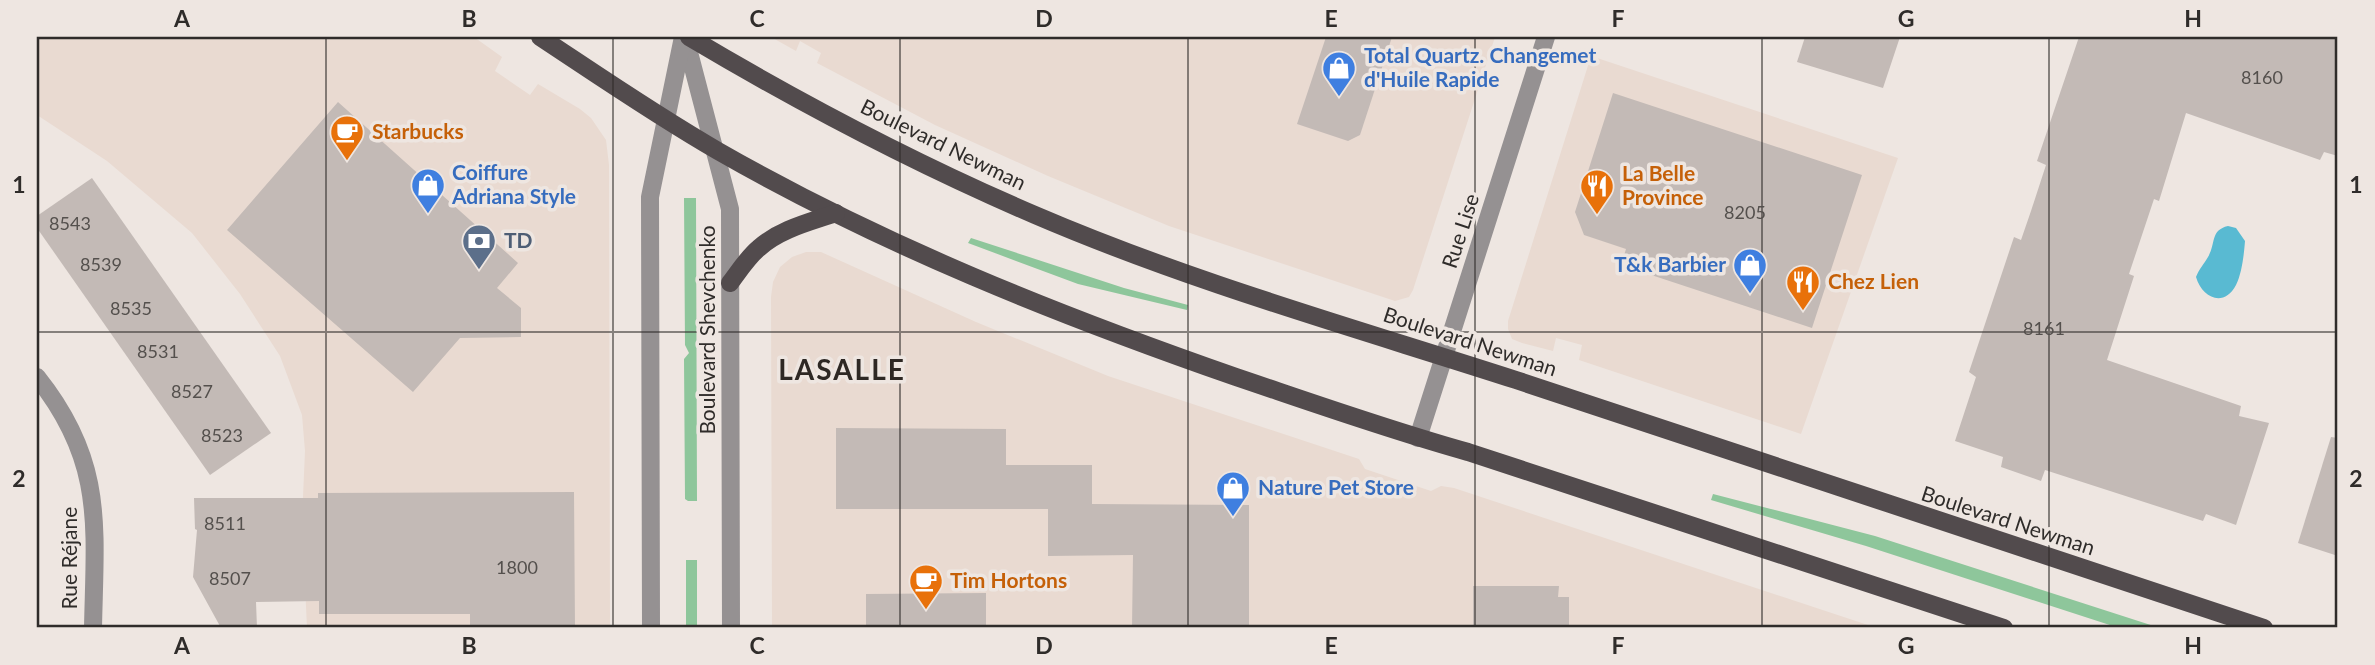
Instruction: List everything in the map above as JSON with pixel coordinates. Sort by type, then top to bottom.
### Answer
[{"type":"main road","points":[[540,37],[715,150],[836,213],[959,272],[1048,308],[1222,372],[1418,438],[1468,452],[2004,628]]},
{"type":"main road","name":"Boulevard Newman","points":[[685,37],[891,148],[1038,216],[1206,280],[2264,628]]},
{"type":"main road","points":[[730,283],[755,251],[770,240],[787,230],[836,213]]},
{"type":"street","points":[[650,628],[650,197],[685,37]]},
{"type":"street","name":"Boulevard Shevchenko","points":[[685,37],[730,209],[731,628]]},
{"type":"street","name":"Rue Lise","points":[[1418,438],[1546,37]]},
{"type":"street","name":"Rue Réjane","points":[[37,377],[69,425],[82,452],[91,486],[95,524],[93,628]]},
{"type":"shaded area","points":[[37,37],[474,37],[502,57],[495,71],[530,95],[538,84],[591,118],[606,140],[609,165],[610,628],[307,628],[302,520],[305,451],[302,415],[280,356],[240,294],[192,233],[107,161],[37,115]]},
{"type":"shaded area","points":[[771,37],[1495,37],[1413,290],[1409,297],[1395,301],[1169,226],[1048,176],[935,125],[817,63],[821,53],[800,41],[796,51]]},
{"type":"shaded area","points":[[1591,56],[1898,158],[1801,434],[1579,360],[1582,345],[1556,338],[1553,351],[1512,339],[1508,321]]},
{"type":"shaded area","points":[[806,252],[821,252],[976,322],[1108,376],[1359,459],[1365,469],[1431,491],[1441,486],[1454,488],[1877,628],[772,628],[771,297],[773,282],[780,267],[792,257]]},
{"type":"green space","points":[[684,198],[696,198],[697,501],[685,499],[684,359],[689,353],[685,345]]},
{"type":"green space","points":[[971,238],[1124,288],[1188,305],[1187,310],[1078,284],[968,243]]},
{"type":"green space","points":[[1713,494],[1875,536],[2160,628],[2119,628],[1866,546],[1711,500]]},
{"type":"green space","points":[[686,560],[697,560],[697,628],[686,628]]},
{"type":"water","points":[[2228,226],[2236,228],[2245,241],[2241,269],[2231,292],[2226,296],[2214,298],[2203,290],[2196,277],[2210,252],[2216,234]]},
{"type":"building","name":"Total Quartz. Changemet d'Huile Rapide","points":[[1326,37],[1392,37],[1360,135],[1348,141],[1297,124]]},
{"type":"building","points":[[1805,37],[1900,37],[1883,88],[1797,62]]},
{"type":"building","points":[[2079,37],[2338,37],[2338,156],[2324,152],[2320,160],[2186,113],[2159,201],[2154,199],[2129,274],[2134,276],[2107,360],[2241,406],[2239,416],[2269,423],[2236,525],[2206,514],[2203,521],[2045,470],[2041,481],[2001,467],[2003,457],[1955,441],[1976,377],[1969,372],[2014,237],[2021,240],[2031,211],[2046,165],[2037,161]]},
{"type":"building","points":[[1613,93],[1862,175],[1812,328],[1621,265],[1626,249],[1584,235],[1575,212]]},
{"type":"building","points":[[338,102],[518,263],[497,288],[521,308],[521,337],[460,338],[413,392],[227,230]]},
{"type":"building","points":[[92,178],[271,433],[210,475],[37,228],[37,216]]},
{"type":"building","points":[[836,428],[1006,429],[1006,465],[1092,465],[1092,504],[1249,505],[1249,628],[1132,628],[1133,555],[1048,556],[1048,509],[836,509]]},
{"type":"building","points":[[2331,437],[2338,438],[2338,556],[2298,543]]},
{"type":"building","points":[[574,492],[575,628],[470,628],[470,614],[319,614],[319,601],[256,602],[257,628],[221,628],[193,577],[197,530],[194,498],[318,498],[318,493]]},
{"type":"building","points":[[1473,586],[1559,586],[1558,597],[1569,597],[1569,628],[1473,628]]},
{"type":"building","points":[[986,593],[986,628],[866,628],[866,594]]},
{"type":"place","name":"Total Quartz. Changemet d'Huile Rapide","points":[[1339,98]]},
{"type":"place","name":"Starbucks","points":[[347,162]]},
{"type":"place","name":"Coiffure Adriana Style","points":[[428,215]]},
{"type":"place","name":"La Belle Province","points":[[1597,216]]},
{"type":"place","name":"TD","points":[[479,271]]},
{"type":"place","name":"T&k Barbier","points":[[1750,295]]},
{"type":"place","name":"Chez Lien","points":[[1803,312]]},
{"type":"place","name":"Nature Pet Store","points":[[1233,518]]},
{"type":"place","name":"Tim Hortons","points":[[926,611]]},
{"type":"district","name":"LASALLE","points":[[842,370]]}]
